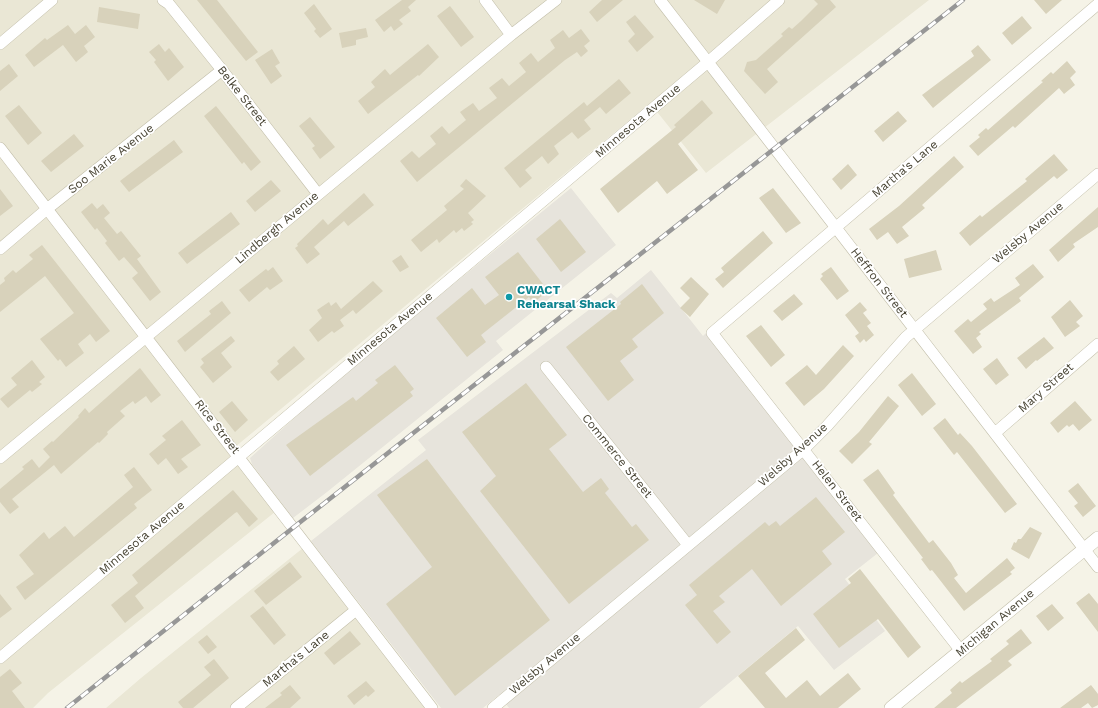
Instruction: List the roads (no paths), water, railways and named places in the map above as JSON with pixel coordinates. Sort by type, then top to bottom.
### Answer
[{"type":"street","points":[[0,44],[52,0]]},
{"type":"street","name":"Belke Street","points":[[163,0],[169,4],[222,70],[318,194]]},
{"type":"street","points":[[485,0],[511,35]]},
{"type":"street","name":"Lindbergh Avenue","points":[[0,458],[511,35],[556,0]]},
{"type":"street","name":"Heffron Street","points":[[660,0],[1098,567]]},
{"type":"street","name":"Minnesota Avenue","points":[[0,658],[708,62],[779,0]]},
{"type":"street","name":"Martha's Lane","points":[[712,332],[1098,4]]},
{"type":"street","name":"Soo Marie Avenue","points":[[0,249],[47,209],[222,70]]},
{"type":"street","name":"Rice Street","points":[[0,148],[432,708]]},
{"type":"street","name":"Welsby Avenue","points":[[493,708],[804,448],[915,329],[1098,174]]},
{"type":"street","name":"Helen Street","points":[[712,332],[961,651]]},
{"type":"street","name":"Mary Street","points":[[994,433],[1098,344]]},
{"type":"street","name":"Commerce Street","points":[[546,367],[688,545]]},
{"type":"street","name":"Michigan Avenue","points":[[891,708],[1098,538]]},
{"type":"street","name":"Martha's Lane","points":[[236,708],[356,610]]},
{"type":"railway","points":[[67,708],[294,527],[963,0]]},
{"type":"place","name":"CWACT Rehearsal Shack","points":[[509,297]]}]
